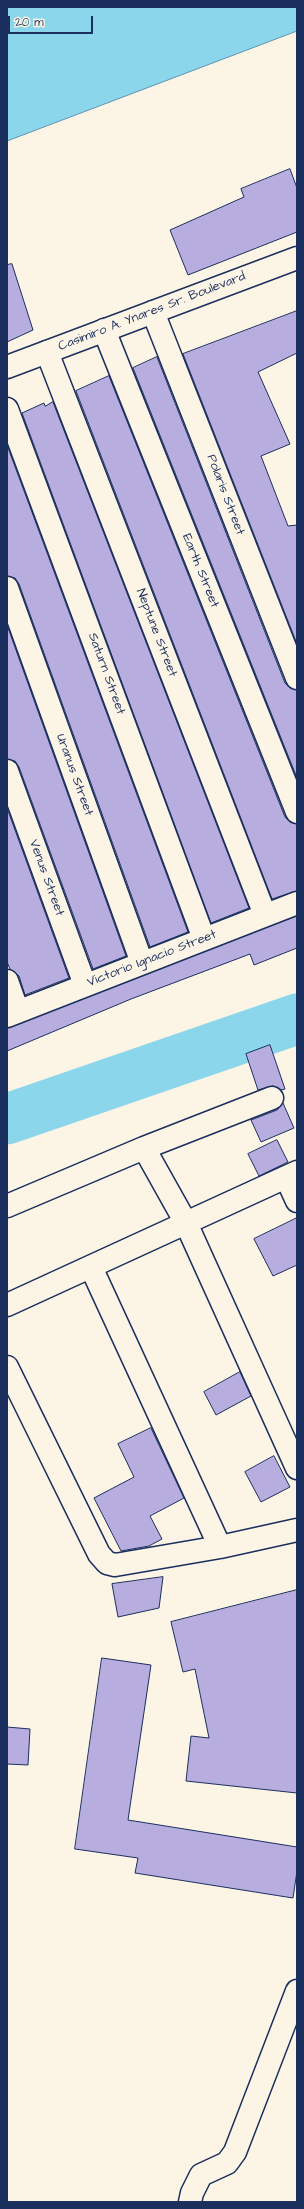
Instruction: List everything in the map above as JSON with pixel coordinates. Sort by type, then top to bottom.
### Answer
[{"type":"street","name":"Casimiro A. Ynares Sr. Boulevard","points":[[7,367],[297,258]]},
{"type":"street","name":"Polaris Street","points":[[154,312],[297,678]]},
{"type":"street","name":"Earth Street","points":[[104,330],[297,812]]},
{"type":"street","name":"Neptune Street","points":[[47,352],[265,915]]},
{"type":"street","name":"Saturn Street","points":[[7,409],[204,939]]},
{"type":"street","name":"Uranus Street","points":[[7,588],[142,963]]},
{"type":"street","name":"Venus Street","points":[[7,771],[85,985]]},
{"type":"street","name":"Victorio Ignacio Street","points":[[12,1014],[297,903]]},
{"type":"street","points":[[7,981],[12,1014]]},
{"type":"street","points":[[7,1206],[144,1148],[272,1098]]},
{"type":"street","points":[[144,1148],[186,1223],[297,1468]]},
{"type":"street","points":[[7,1305],[291,1174],[297,1201]]},
{"type":"street","points":[[91,1267],[220,1547]]},
{"type":"street","points":[[7,1367],[99,1554],[107,1562],[115,1565],[220,1547],[297,1530]]},
{"type":"street","points":[[190,2202],[192,2193],[201,2175],[226,2163],[234,2152],[297,1991]]},
{"type":"water","points":[[7,7],[297,7],[297,31],[7,141]]},
{"type":"building","points":[[290,169],[297,188],[297,232],[188,275],[170,230],[244,197],[241,189]]},
{"type":"building","points":[[12,264],[33,330],[7,342],[7,265]]},
{"type":"building","points":[[297,311],[297,353],[258,372],[290,444],[261,456],[288,526],[297,525],[297,644],[183,354]]},
{"type":"building","points":[[157,357],[285,683],[290,688],[297,690],[297,778],[133,368]]},
{"type":"building","points":[[109,376],[285,817],[290,822],[297,824],[297,891],[272,899],[76,391]]},
{"type":"building","points":[[53,402],[249,908],[211,923],[22,413],[44,403],[45,406]]},
{"type":"building","points":[[7,445],[188,932],[150,947],[19,584],[15,578],[7,576]]},
{"type":"building","points":[[7,625],[126,956],[93,969],[19,767],[15,761],[7,759]]},
{"type":"building","points":[[7,808],[69,978],[25,995],[19,976],[10,969],[7,962]]},
{"type":"building","points":[[297,916],[297,948],[254,965],[250,954],[131,999],[7,1051],[7,1028]]},
{"type":"building","points":[[270,1045],[285,1089],[281,1090],[273,1086],[258,1090],[246,1054]]},
{"type":"building","points":[[283,1103],[294,1128],[261,1142],[251,1120],[277,1110]]},
{"type":"building","points":[[277,1140],[288,1162],[259,1176],[248,1154]]},
{"type":"building","points":[[297,1218],[297,1265],[273,1276],[254,1239]]},
{"type":"building","points":[[240,1372],[251,1396],[216,1415],[204,1392]]},
{"type":"building","points":[[151,1428],[184,1498],[150,1516],[162,1539],[149,1546],[121,1551],[94,1498],[134,1477],[118,1444]]},
{"type":"building","points":[[274,1456],[290,1487],[261,1502],[245,1472]]},
{"type":"building","points":[[163,1577],[159,1608],[118,1617],[112,1584]]},
{"type":"building","points":[[297,1590],[297,1793],[186,1781],[191,1736],[209,1738],[195,1669],[183,1672],[171,1622]]},
{"type":"building","points":[[102,1658],[151,1665],[128,1820],[297,1847],[297,1871],[293,1898],[135,1873],[138,1858],[75,1849]]},
{"type":"building","points":[[7,1727],[30,1729],[28,1765],[7,1764]]},
{"type":"waterway","points":[[7,1119],[297,1019]]}]
